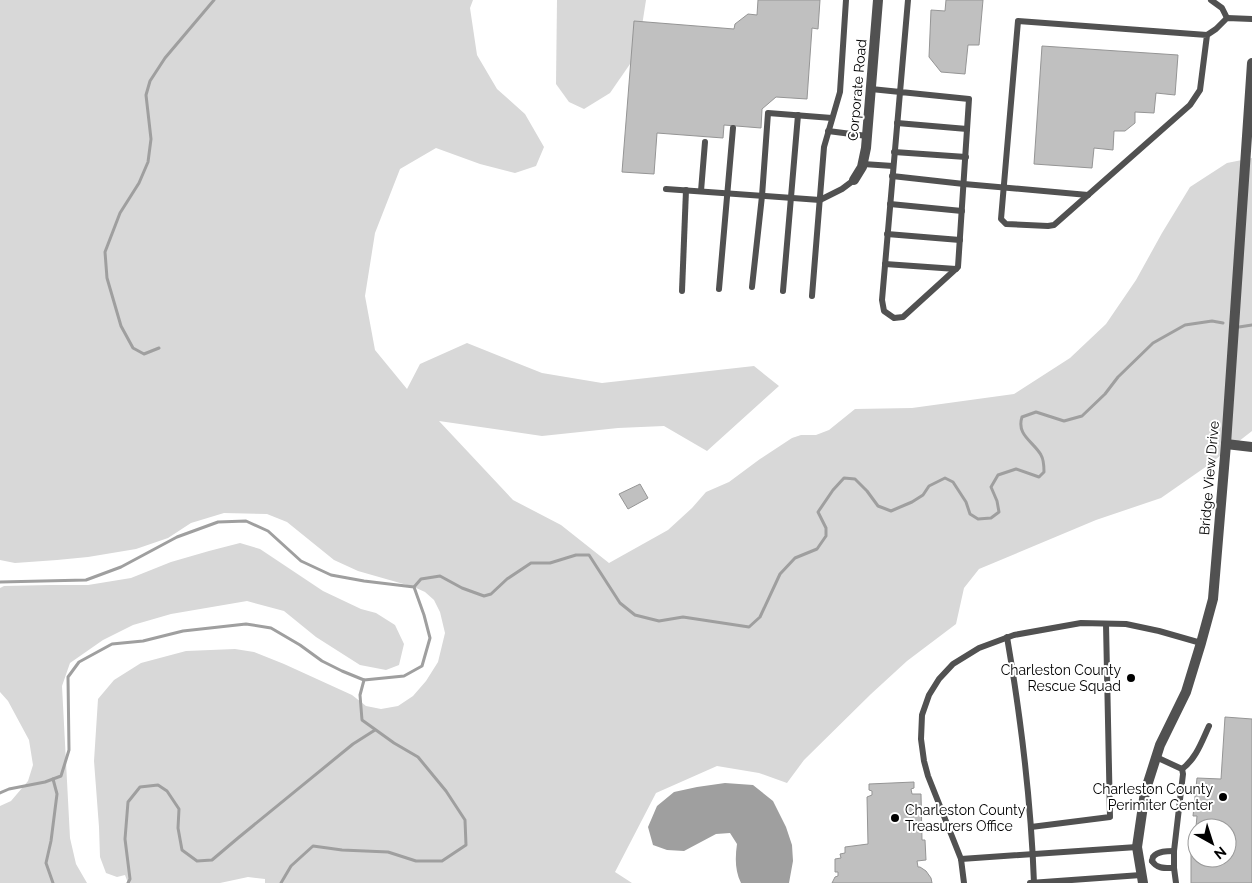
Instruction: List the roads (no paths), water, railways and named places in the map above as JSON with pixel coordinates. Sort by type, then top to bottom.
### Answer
[{"type":"street","name":"Corporate Road","points":[[854,180],[862,168],[866,148],[878,0]]},
{"type":"street","name":"Bridge View Drive","points":[[1142,879],[1137,847],[1145,792],[1160,745],[1186,692],[1213,599],[1226,444],[1252,63]]},
{"type":"street","points":[[1226,444],[1252,446]]},
{"type":"lane","points":[[812,296],[824,147],[840,92],[846,0]]},
{"type":"lane","points":[[871,89],[900,93],[970,99],[958,267],[903,318],[894,318],[884,311],[882,300],[894,152],[900,93],[908,0]]},
{"type":"lane","points":[[1211,0],[1222,8],[1227,18]]},
{"type":"lane","points":[[1207,35],[1200,90],[1190,105],[1054,225],[1006,224],[1001,219],[1018,21],[1207,35],[1227,18],[1252,19]]},
{"type":"lane","points":[[752,287],[762,196],[768,113],[832,118]]},
{"type":"lane","points":[[783,291],[798,115]]},
{"type":"lane","points":[[897,123],[968,129]]},
{"type":"lane","points":[[719,289],[733,128]]},
{"type":"lane","points":[[828,132],[867,136]]},
{"type":"lane","points":[[701,191],[705,142]]},
{"type":"lane","points":[[894,152],[966,157]]},
{"type":"lane","points":[[863,164],[893,166]]},
{"type":"lane","points":[[892,176],[1088,195]]},
{"type":"lane","points":[[666,189],[820,200],[842,189],[854,180]]},
{"type":"lane","points":[[682,291],[686,190]]},
{"type":"lane","points":[[890,204],[962,211]]},
{"type":"lane","points":[[887,234],[960,240]]},
{"type":"lane","points":[[885,264],[956,269]]},
{"type":"lane","points":[[964,883],[961,859],[928,776],[921,739],[922,715],[929,695],[939,679],[953,664],[979,648],[1007,637],[1081,624],[1126,624],[1201,643]]},
{"type":"lane","points":[[1031,827],[1110,817],[1106,624]]},
{"type":"lane","points":[[1007,637],[1027,776],[1034,883]]},
{"type":"lane","points":[[1182,769],[1189,764],[1209,726]]},
{"type":"lane","points":[[1156,757],[1182,769]]},
{"type":"lane","points":[[1176,883],[1174,851],[1183,780],[1182,769]]},
{"type":"lane","points":[[961,859],[1137,847]]},
{"type":"lane","points":[[1152,861],[1153,857],[1158,853],[1174,851]]},
{"type":"lane","points":[[1139,862],[1152,861],[1160,868],[1174,868]]},
{"type":"lane","points":[[1030,883],[1142,879]]},
{"type":"waterway","points":[[159,348],[144,354],[133,348],[121,326],[107,278],[105,252],[120,213],[139,183],[148,162],[151,139],[146,95],[150,81],[165,58],[214,0]]},
{"type":"waterway","points":[[414,587],[421,579],[440,576],[462,588],[484,596],[491,594],[507,579],[531,563],[550,563],[576,555],[589,555],[620,603],[635,615],[659,621],[683,617],[749,627],[760,617],[780,574],[795,558],[817,549],[826,536],[826,528],[818,512],[844,478],[855,479],[878,506],[891,511],[912,502],[923,495],[929,486],[945,478],[953,482],[966,502],[970,514],[978,519],[991,518],[999,512],[991,487],[998,475],[1016,469],[1039,477],[1044,472],[1041,455],[1021,429],[1022,417],[1036,412],[1064,421],[1082,416],[1153,343],[1185,325],[1212,321],[1223,323]]},
{"type":"waterway","points":[[1235,326],[1252,325]]},
{"type":"waterway","points":[[0,582],[86,580],[121,567],[177,537],[218,522],[246,521],[268,531],[301,561],[331,575],[414,587],[430,638],[422,666],[404,676],[364,680],[360,695],[362,720],[394,743],[418,757],[446,791],[465,820],[466,845],[442,861],[416,861],[388,852],[342,850],[313,846],[291,866],[281,883]]},
{"type":"waterway","points":[[0,793],[61,776],[69,750],[68,677],[79,662],[112,644],[143,641],[183,631],[246,624],[271,628],[322,661],[364,680]]},
{"type":"waterway","points":[[128,883],[130,879],[125,839],[128,802],[140,787],[158,785],[167,791],[179,809],[178,828],[182,850],[197,861],[212,860],[353,744],[375,730]]},
{"type":"waterway","points":[[53,779],[57,794],[46,863],[53,883]]},
{"type":"place","name":"Charleston County Rescue Squad","points":[[1131,678]]},
{"type":"place","name":"Charleston County Perimiter Center","points":[[1223,797]]},
{"type":"place","name":"Charleston County Treasurers Office","points":[[895,818]]}]
